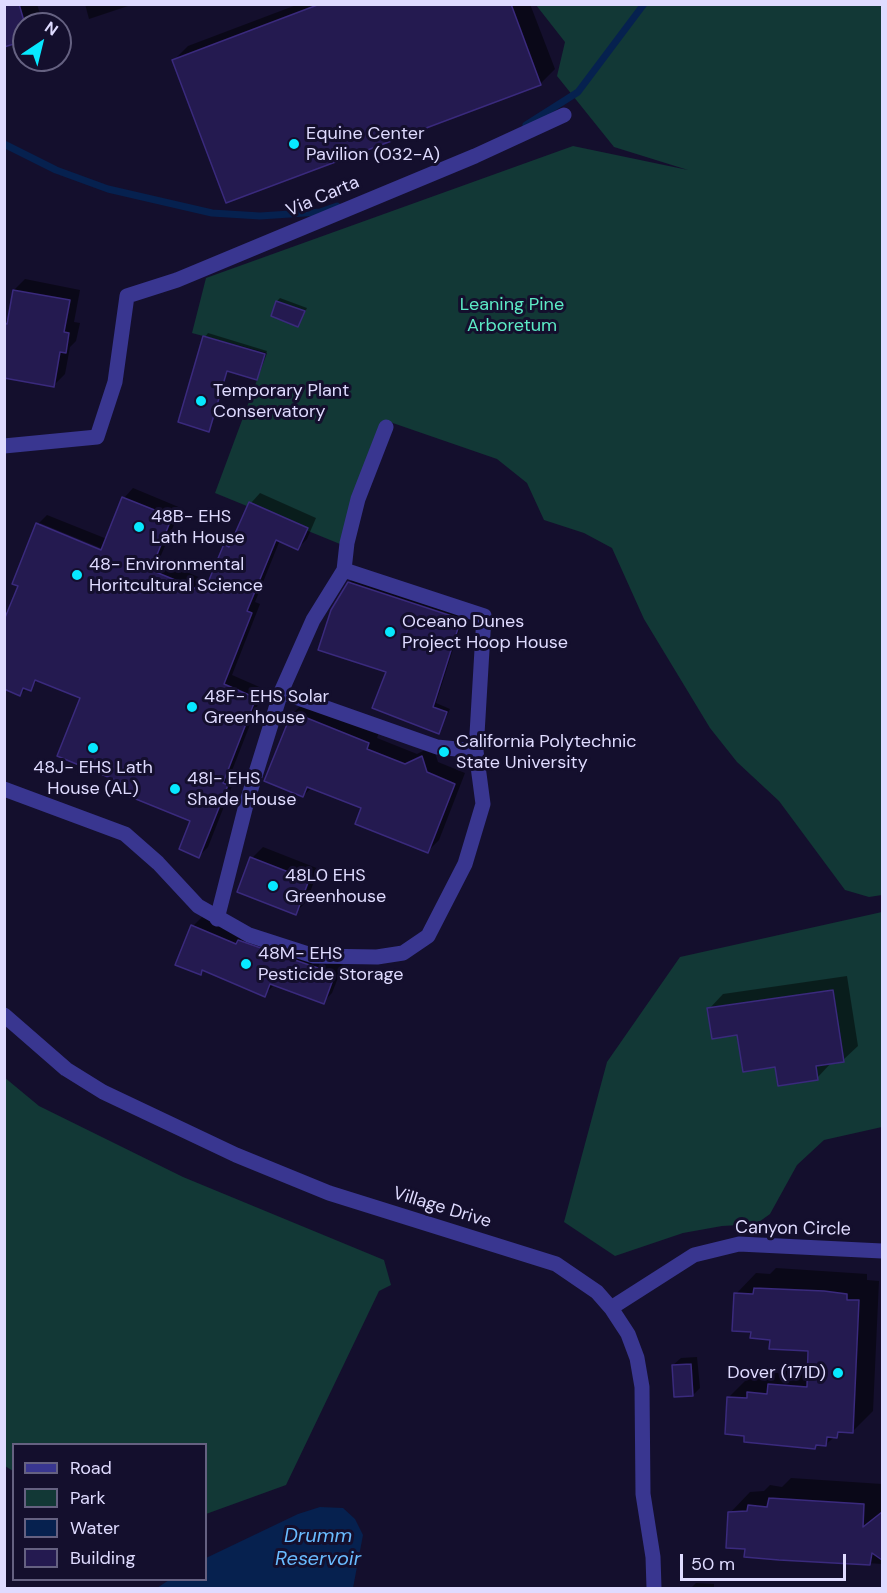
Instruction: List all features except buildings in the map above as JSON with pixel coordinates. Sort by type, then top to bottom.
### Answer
[{"type":"street","name":"Via Carta","points":[[4,446],[97,436],[115,382],[127,296],[177,280],[475,156],[564,115]]},
{"type":"street","points":[[217,919],[246,805],[281,692],[313,620],[344,570],[347,543],[358,499],[386,427]]},
{"type":"street","points":[[4,789],[125,834],[158,863],[198,906],[217,919],[249,935],[314,956],[376,957],[403,952],[428,936],[465,864],[483,804],[476,752],[484,616],[344,570]]},
{"type":"street","points":[[281,692],[436,747],[476,752]]},
{"type":"street","name":"Village Drive","points":[[4,1014],[66,1069],[103,1092],[236,1155],[329,1193],[556,1264],[577,1275],[611,1308],[628,1334],[637,1358],[642,1387],[643,1494],[653,1557],[654,1588]]},
{"type":"street","name":"Canyon Circle","points":[[611,1308],[641,1286],[694,1255],[739,1244],[882,1251]]},
{"type":"green space","name":"Leaning Pine Arboretum","points":[[536,5],[882,5],[882,895],[869,897],[845,890],[779,801],[737,762],[710,728],[644,619],[612,548],[584,533],[544,520],[527,483],[497,459],[387,421],[340,544],[215,493],[267,353],[192,333],[206,278],[573,146],[688,170],[614,147],[557,76],[565,42]]},
{"type":"green space","points":[[882,912],[882,1127],[824,1140],[797,1165],[770,1214],[756,1224],[722,1226],[683,1233],[615,1256],[564,1222],[607,1062],[680,957]]},
{"type":"green space","points":[[4,1077],[39,1106],[183,1177],[384,1260],[391,1285],[379,1291],[286,1485],[207,1514],[207,1443],[12,1443],[12,1470],[5,1466]]},
{"type":"water","name":"Drumm Reservoir","points":[[320,1507],[343,1508],[355,1519],[363,1535],[353,1588],[157,1588],[168,1581],[207,1581],[207,1558],[298,1514]]},
{"type":"waterway","points":[[526,125],[578,92],[644,4]]},
{"type":"waterway","points":[[4,144],[56,170],[108,189],[212,213],[260,216],[320,212],[337,206]]},
{"type":"place","name":"Equine Center Pavilion (032-A)","points":[[294,144]]},
{"type":"place","name":"Temporary Plant Conservatory","points":[[201,401]]},
{"type":"place","name":"48B- EHS Lath House","points":[[139,527]]},
{"type":"place","name":"48- Environmental Horitcultural Science","points":[[77,575]]},
{"type":"place","name":"Oceano Dunes Project Hoop House","points":[[390,632]]},
{"type":"place","name":"48F- EHS Solar Greenhouse","points":[[192,707]]},
{"type":"place","name":"48J- EHS Lath House (AL)","points":[[93,748]]},
{"type":"place","name":"California Polytechnic State University","points":[[444,752]]},
{"type":"place","name":"48I- EHS Shade House","points":[[175,789]]},
{"type":"place","name":"48L0 EHS Greenhouse","points":[[273,886]]},
{"type":"place","name":"48M- EHS Pesticide Storage","points":[[246,964]]},
{"type":"place","name":"Dover (171D)","points":[[838,1373]]}]
